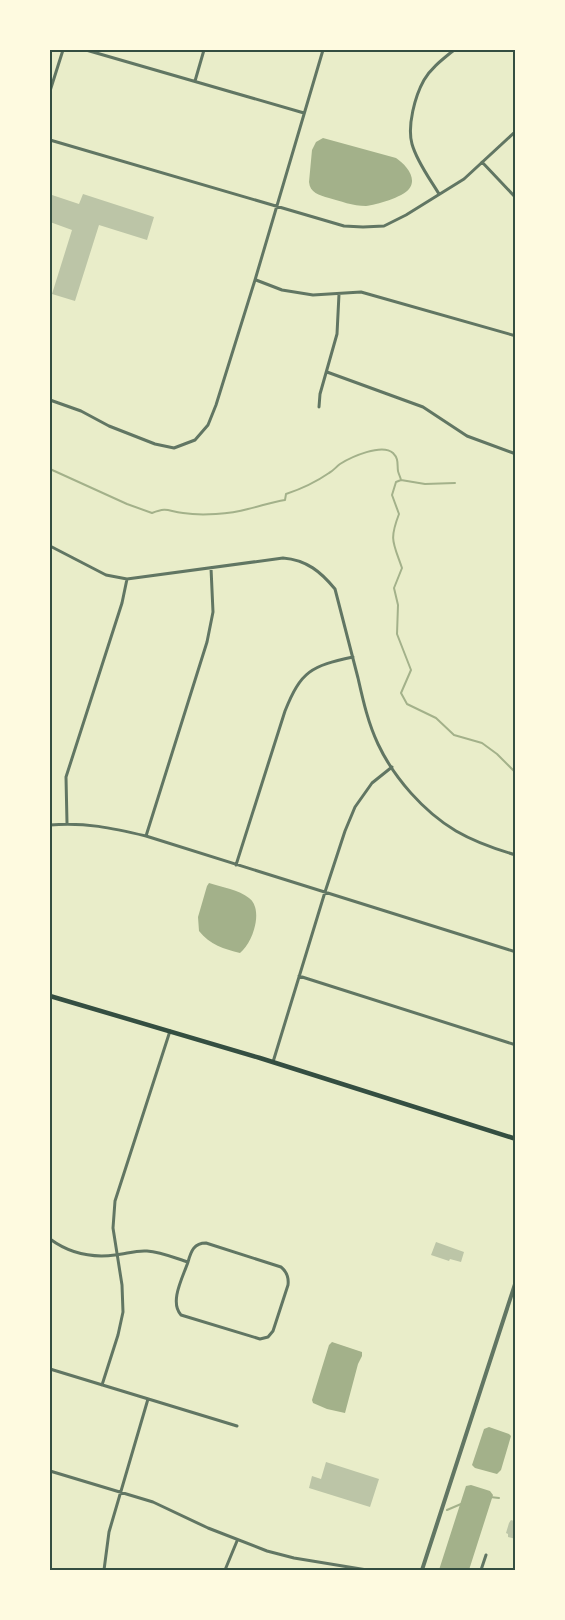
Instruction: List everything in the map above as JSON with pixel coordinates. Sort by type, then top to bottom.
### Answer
[{"type":"main road","points":[[50,996],[273,1062],[516,1138]]},
{"type":"street","points":[[50,91],[63,50]]},
{"type":"street","points":[[86,50],[304,113]]},
{"type":"street","points":[[195,81],[204,50]]},
{"type":"street","points":[[50,400],[81,411],[109,426],[146,441],[174,448],[195,440],[208,424],[255,280],[322,50]]},
{"type":"street","points":[[440,195],[415,151],[411,139],[411,124],[424,80],[431,70],[453,50]]},
{"type":"street","points":[[50,140],[344,226],[363,227],[384,225],[440,195],[464,179],[516,131]]},
{"type":"street","points":[[482,162],[516,198]]},
{"type":"street","points":[[255,280],[282,290],[313,295],[361,292],[516,336]]},
{"type":"street","points":[[320,407],[320,394],[337,334],[339,294]]},
{"type":"street","points":[[327,372],[423,407],[467,436],[516,454]]},
{"type":"street","points":[[50,546],[106,575],[127,579],[283,558],[302,562],[315,568],[335,590],[369,721],[378,745],[392,767],[413,794],[456,831],[516,855]]},
{"type":"street","points":[[146,836],[207,642],[213,612],[212,568]]},
{"type":"street","points":[[67,823],[66,777],[122,603],[127,579]]},
{"type":"street","points":[[236,865],[293,690],[303,676],[325,663],[352,657]]},
{"type":"street","points":[[273,1062],[345,831],[355,807],[372,783],[392,767]]},
{"type":"street","points":[[50,825],[67,823],[107,826],[146,836],[516,952]]},
{"type":"street","points":[[299,976],[516,1046]]},
{"type":"street","points":[[102,1385],[123,1312],[122,1285],[113,1228],[115,1201],[170,1031]]},
{"type":"street","points":[[50,1239],[71,1251],[86,1255],[117,1255],[147,1251],[188,1262]]},
{"type":"street","points":[[206,1243],[281,1267],[289,1278],[288,1285],[273,1331],[268,1337],[260,1339],[251,1337],[181,1315],[176,1310],[175,1302],[188,1262],[195,1246],[206,1243]]},
{"type":"street","points":[[422,1570],[516,1281]]},
{"type":"street","points":[[50,1369],[237,1426]]},
{"type":"street","points":[[104,1570],[109,1532],[148,1399]]},
{"type":"street","points":[[50,1471],[153,1502],[237,1541],[267,1551],[294,1558],[367,1570]]},
{"type":"street","points":[[225,1570],[237,1541]]},
{"type":"street","points":[[481,1570],[486,1555]]},
{"type":"shaded area","points":[[323,138],[396,158],[411,176],[409,189],[395,198],[366,206],[347,203],[316,193],[311,189],[309,182],[312,150],[316,142]]},
{"type":"shaded area","points":[[209,883],[240,893],[253,903],[256,918],[253,934],[240,953],[213,943],[199,931],[198,917]]},
{"type":"shaded area","points":[[332,1342],[362,1352],[345,1413],[327,1409],[313,1403],[312,1400],[329,1345]]},
{"type":"shaded area","points":[[489,1427],[511,1436],[501,1470],[497,1474],[475,1468],[472,1465],[484,1429]]},
{"type":"shaded area","points":[[471,1485],[490,1491],[493,1495],[469,1570],[439,1570],[466,1486]]},
{"type":"building","points":[[83,194],[154,217],[147,240],[99,225],[75,301],[52,294],[72,230],[50,222],[50,204],[52,195],[79,204]]},
{"type":"building","points":[[436,1242],[464,1252],[461,1262],[431,1255]]},
{"type":"building","points":[[326,1462],[379,1479],[370,1507],[309,1488],[312,1476],[321,1479]]},
{"type":"building","points":[[516,1517],[516,1539],[508,1537],[506,1533],[509,1523]]},
{"type":"waterway","points":[[50,469],[152,513],[165,510],[191,514],[225,513],[285,500],[286,494],[303,488],[345,461],[374,450],[388,450],[395,455],[401,480]]},
{"type":"waterway","points":[[401,480],[396,482],[392,495],[399,514],[393,541],[402,568],[394,588],[398,605],[397,634],[411,670],[401,693],[407,704],[436,718],[454,735],[482,743],[516,773]]},
{"type":"waterway","points":[[401,480],[425,484],[455,483]]},
{"type":"waterway","points":[[490,1497],[499,1498]]},
{"type":"waterway","points":[[447,1510],[461,1504]]}]
